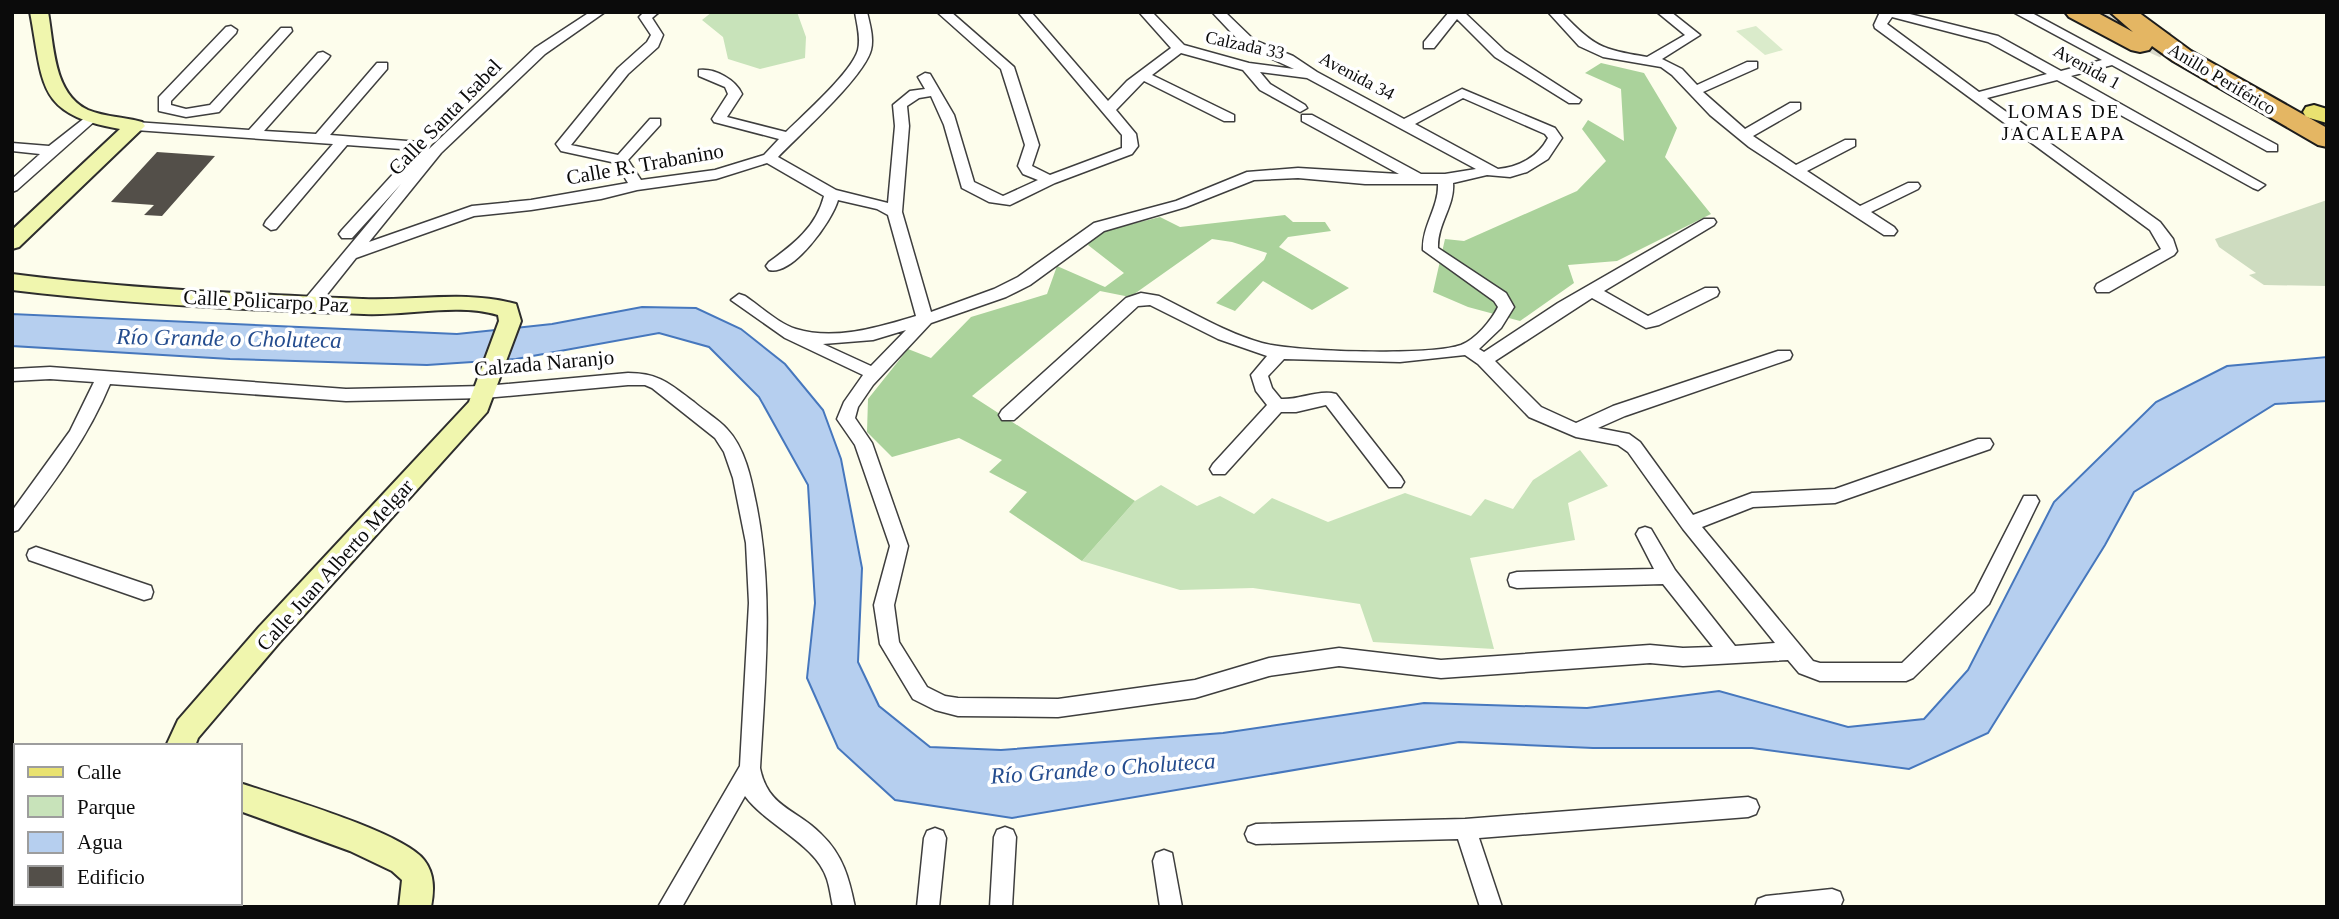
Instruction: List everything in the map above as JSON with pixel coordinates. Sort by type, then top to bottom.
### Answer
[{"type":"highway","points":[[2077,12],[2222,89],[2314,118]]},
{"type":"highway","name":"Anillo Periférico","points":[[2144,12],[2314,118],[2327,139]]},
{"type":"highway","name":"Anillo Periférico","points":[[2107,14],[2182,56],[2314,118]]},
{"type":"street","points":[[39,12],[52,88],[66,107],[91,117],[135,125],[420,146],[422,150],[347,234]]},
{"type":"street","name":"Calle Santa Isabel","points":[[311,303],[436,150],[540,51],[599,12]]},
{"type":"street","points":[[637,185],[621,160],[566,148],[563,144],[623,71],[653,44],[657,35],[645,17],[653,12]]},
{"type":"street","points":[[861,12],[866,40],[864,53],[853,71],[769,158],[832,194],[881,205],[895,212]]},
{"type":"street","points":[[943,12],[1006,67],[1032,145],[1025,166],[1028,171],[1050,180]]},
{"type":"street","points":[[925,77],[942,102],[957,139],[967,185],[996,201],[1011,202],[1050,180],[1127,151],[1131,146],[1129,134],[1024,12]]},
{"type":"street","name":"Calzada 33","points":[[1145,12],[1179,48],[1248,67],[1312,75]]},
{"type":"street","name":"Avenida 34","points":[[1218,12],[1249,43],[1287,59],[1479,164],[1483,169]]},
{"type":"street","points":[[1429,45],[1456,12],[1500,54],[1574,100]]},
{"type":"street","points":[[1554,12],[1584,43],[1608,54],[1665,64],[1677,72],[1715,112],[1744,136],[1889,231]]},
{"type":"street","points":[[1650,61],[1695,35],[1663,12]]},
{"type":"street","points":[[2019,12],[2050,26],[2272,148]]},
{"type":"street","points":[[1887,13],[1880,25],[2155,226],[2165,239],[2169,251],[2103,288]]},
{"type":"street","name":"Avenida 1","points":[[1887,13],[1993,39],[2258,185]]},
{"type":"street","points":[[231,30],[164,100],[164,108],[181,113],[207,111],[219,106],[286,31]]},
{"type":"street","points":[[1110,109],[1143,76],[1179,48]]},
{"type":"street","points":[[254,134],[323,56]]},
{"type":"street","points":[[1976,97],[2113,61]]},
{"type":"street","points":[[1696,90],[1752,65]]},
{"type":"street","points":[[320,138],[382,66]]},
{"type":"street","points":[[1248,67],[1265,87],[1304,113],[1418,179]]},
{"type":"street","points":[[704,73],[731,85],[735,94],[719,119],[788,137]]},
{"type":"street","points":[[1143,76],[1229,118]]},
{"type":"street","points":[[925,318],[895,212],[902,126],[900,105],[915,94],[933,92]]},
{"type":"street","points":[[791,334],[832,339],[873,334],[978,302],[1024,281],[1099,227],[1181,204],[1252,174],[1298,173],[1365,179],[1445,179],[1480,174],[1483,169],[1499,174],[1530,166],[1551,150],[1555,138],[1550,131],[1462,93],[1405,124]]},
{"type":"street","points":[[1744,136],[1795,106]]},
{"type":"street","points":[[167,127],[181,113]]},
{"type":"street","points":[[12,187],[91,117]]},
{"type":"street","points":[[621,160],[655,122]]},
{"type":"street","points":[[12,242],[135,125]]},
{"type":"street","points":[[271,225],[344,140]]},
{"type":"street","points":[[1796,171],[1850,143]]},
{"type":"street","points":[[12,147],[52,151]]},
{"type":"street","name":"Calle R. Trabanino","points":[[351,254],[471,211],[566,200],[637,185],[716,174],[769,158]]},
{"type":"street","points":[[1008,415],[1132,302],[1140,299],[1153,300],[1266,350],[1351,356],[1416,356],[1467,349],[1503,318],[1506,307],[1500,297],[1431,250],[1429,238],[1448,189],[1445,179]]},
{"type":"street","points":[[1858,212],[1913,186]]},
{"type":"street","points":[[774,266],[819,229],[832,194]]},
{"type":"street","points":[[1484,360],[1592,291],[1709,222]]},
{"type":"street","name":"Calle Policarpo Paz","points":[[12,282],[153,295],[394,308],[496,305],[508,310],[510,321]]},
{"type":"street","points":[[1592,291],[1646,322],[1711,292]]},
{"type":"street","points":[[739,300],[791,334],[841,360],[876,374]]},
{"type":"street","points":[[925,318],[911,338],[857,392],[848,407],[846,419],[863,443],[900,545],[884,605],[890,644],[920,693],[942,704],[958,707],[1058,708],[1195,690],[1269,667],[1339,657],[1441,669],[1650,654],[1683,657],[1732,656],[1793,651]]},
{"type":"street","name":"Calle Juan Alberto Melgar","points":[[181,744],[188,729],[269,635],[479,407],[510,321]]},
{"type":"street","points":[[1467,349],[1484,360],[1535,412],[1576,430],[1623,439],[1634,447],[1689,524],[1793,651],[1807,667],[1820,672],[1906,672],[1982,598],[2030,501]]},
{"type":"street","points":[[1280,352],[1259,375],[1264,391],[1277,405],[1296,406],[1330,398],[1395,482]]},
{"type":"street","points":[[1576,430],[1619,411],[1784,355]]},
{"type":"street","name":"Calzada Naranjo","points":[[12,375],[50,373],[346,395],[647,379],[658,384],[721,433],[732,451],[742,478],[755,543],[759,603],[750,768]]},
{"type":"street","points":[[12,525],[81,425],[96,400],[104,377]]},
{"type":"street","points":[[1219,469],[1277,405]]},
{"type":"street","points":[[1689,524],[1752,500],[1835,496],[1984,444]]},
{"type":"street","points":[[1645,534],[1668,576],[1732,656]]},
{"type":"street","points":[[36,555],[144,592]]},
{"type":"street","points":[[1517,580],[1668,576]]},
{"type":"street","points":[[669,907],[750,768]]},
{"type":"street","points":[[750,768],[754,791],[779,816],[813,840],[837,872],[844,907]]},
{"type":"street","points":[[242,798],[360,839],[396,857],[412,868],[416,878],[419,889],[415,907]]},
{"type":"street","points":[[1256,834],[1465,829],[1748,807]]},
{"type":"street","points":[[1465,829],[1491,907]]},
{"type":"street","points":[[1001,907],[1005,837]]},
{"type":"street","points":[[929,907],[935,838]]},
{"type":"street","points":[[1164,861],[1171,907]]},
{"type":"street","points":[[1766,907],[1832,900]]},
{"type":"green space","points":[[712,12],[797,12],[806,37],[805,58],[760,69],[728,59],[723,37],[702,20]]},
{"type":"green space","points":[[1756,26],[1783,50],[1765,55],[1736,31]]},
{"type":"green space","points":[[1601,63],[1644,73],[1677,128],[1665,157],[1711,214],[1617,261],[1568,265],[1574,283],[1520,321],[1468,307],[1433,292],[1445,239],[1464,241],[1577,191],[1606,161],[1582,129],[1588,120],[1624,141],[1621,89],[1585,73]]},
{"type":"green space","points":[[2327,200],[2327,286],[2264,285],[2249,275],[2256,273],[2219,247],[2215,239]]},
{"type":"green space","points":[[1285,215],[1293,222],[1325,222],[1331,231],[1288,237],[1279,247],[1349,288],[1312,310],[1263,281],[1235,311],[1216,303],[1264,260],[1267,253],[1212,239],[1130,297],[1100,291],[972,396],[1135,501],[1082,561],[1009,512],[1027,492],[989,472],[1002,460],[959,438],[892,457],[867,432],[868,399],[908,349],[931,358],[971,317],[1047,294],[1057,266],[1105,287],[1124,273],[1088,245],[1096,233],[1160,217],[1180,227]]},
{"type":"green space","points":[[1580,450],[1608,486],[1568,503],[1575,540],[1470,558],[1494,649],[1373,642],[1360,604],[1253,588],[1180,590],[1082,561],[1135,501],[1161,485],[1197,506],[1220,496],[1254,514],[1272,498],[1328,522],[1405,493],[1471,516],[1485,499],[1513,509],[1533,480]]},
{"type":"green space","points":[[12,822],[14,905],[74,905],[12,907]]},
{"type":"water","name":"Río Grande o Choluteca","points":[[642,307],[696,308],[741,329],[785,364],[823,410],[841,459],[862,568],[858,662],[879,706],[930,747],[1001,750],[1223,733],[1424,703],[1587,708],[1719,691],[1848,727],[1924,719],[1968,670],[2054,502],[2156,402],[2227,366],[2327,357],[2327,401],[2275,404],[2134,492],[2105,545],[1988,733],[1909,769],[1752,748],[1593,748],[1459,742],[1012,818],[895,800],[838,748],[807,678],[815,603],[808,485],[759,397],[709,347],[659,333],[516,359],[427,365],[230,359],[12,346],[12,314],[457,334],[552,324]]},
{"type":"building","points":[[157,152],[215,156],[162,216],[144,215],[154,205],[111,202]]},
{"type":"tunnel","points":[[2104,17],[2170,47]]},
{"type":"district","name":"LOMAS DE JACALEAPA","points":[[2064,122]]}]
